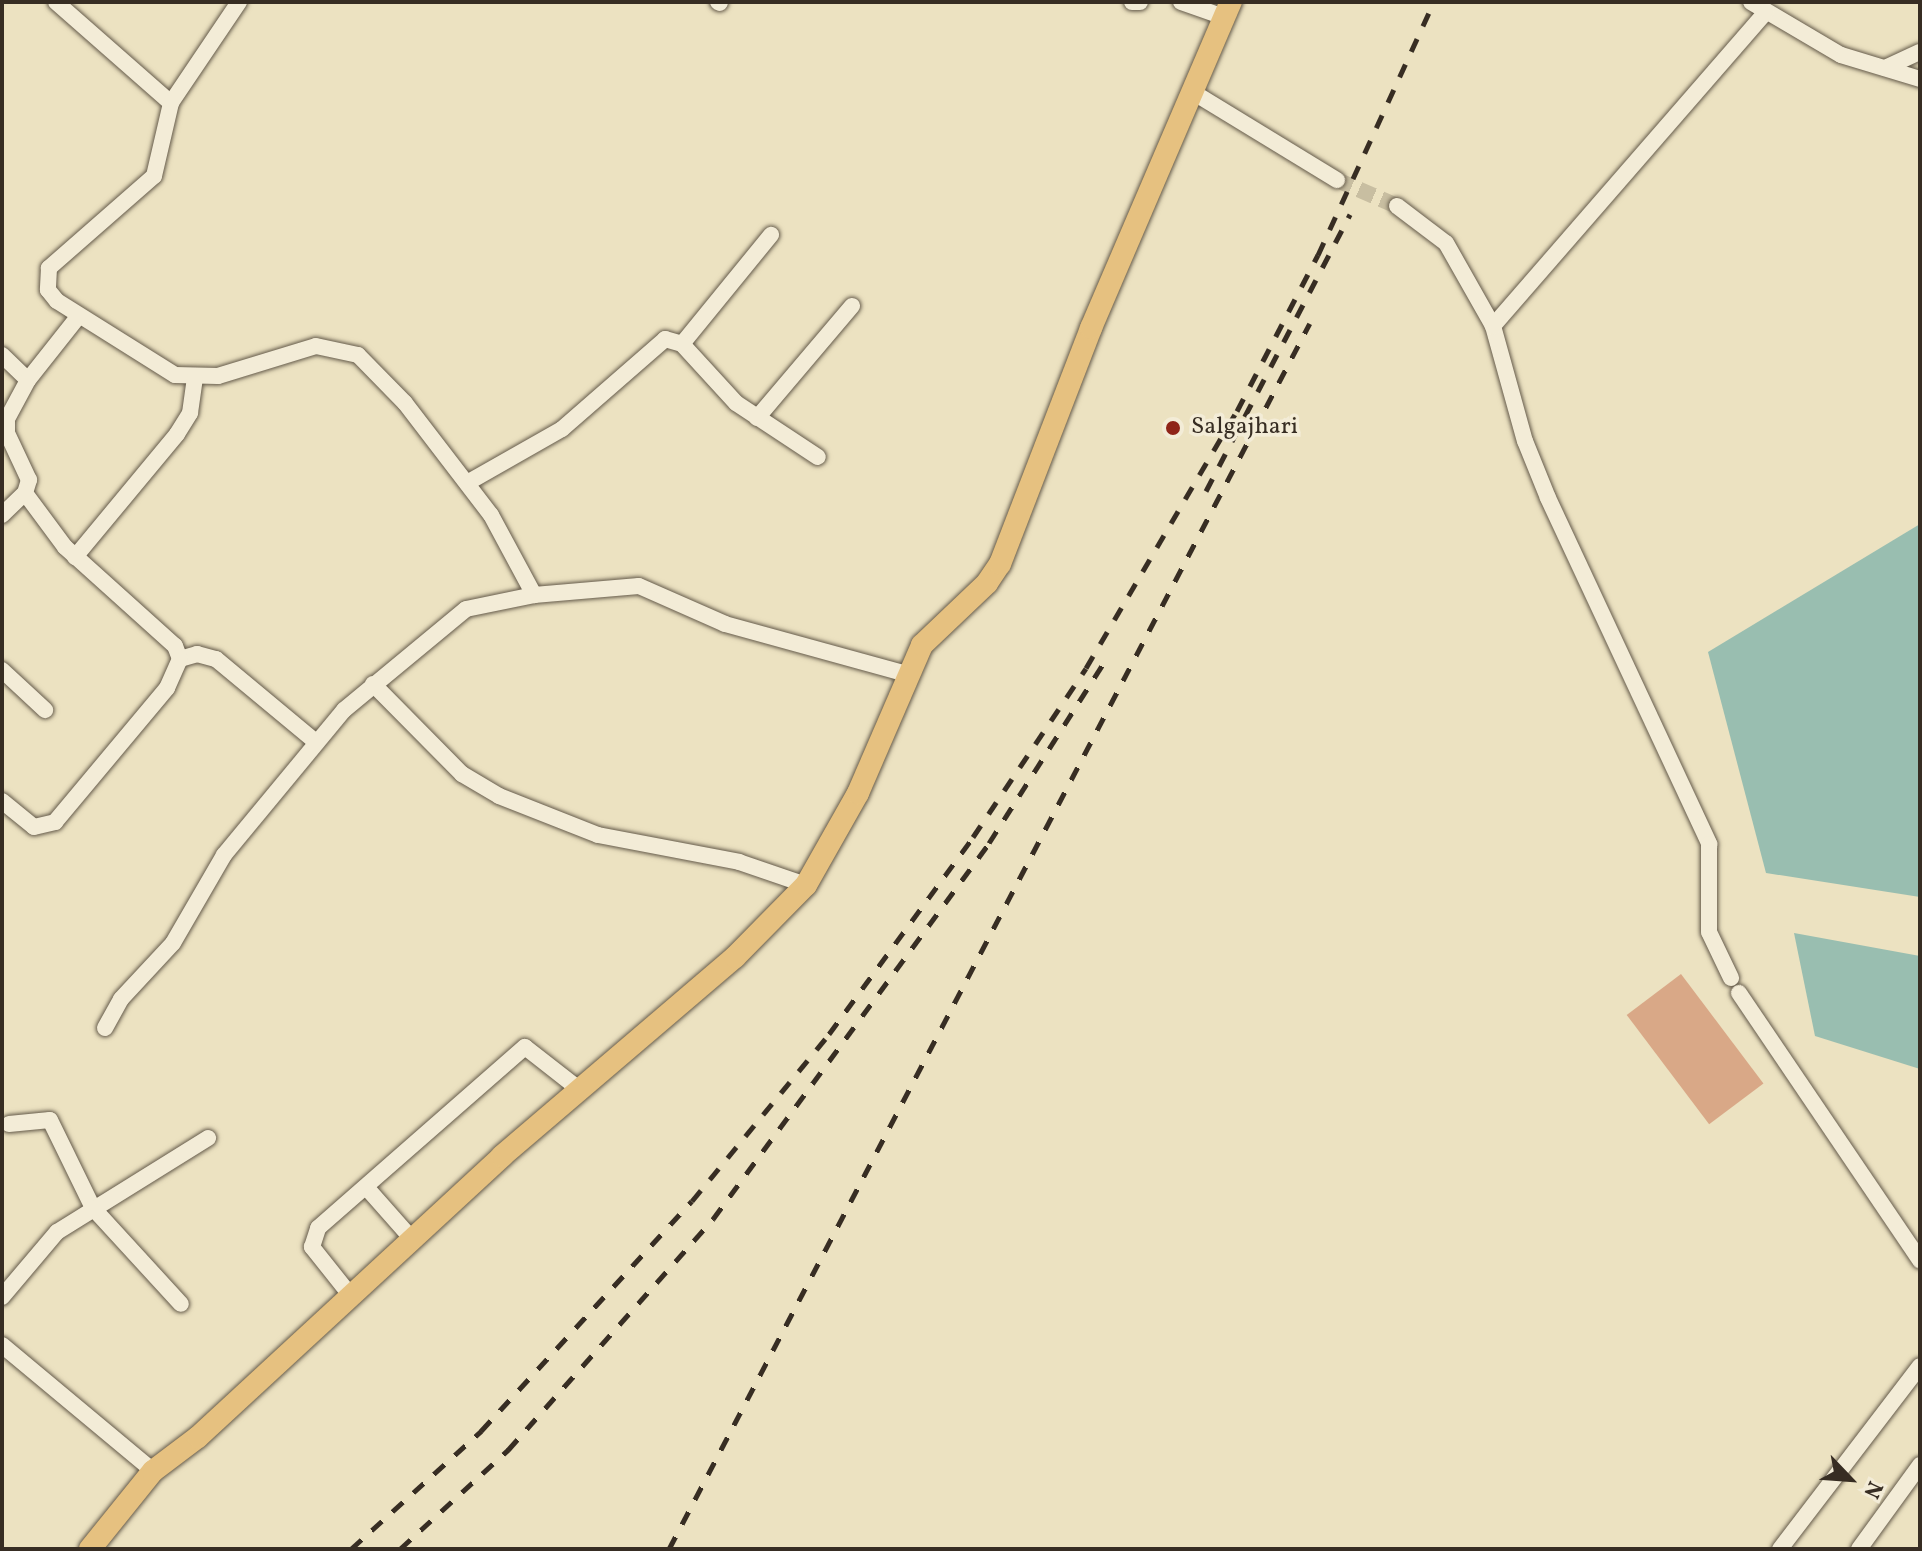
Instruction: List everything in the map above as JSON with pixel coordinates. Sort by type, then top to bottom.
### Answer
[{"type":"main road","points":[[90,1549],[153,1471],[198,1437],[412,1239],[735,957],[806,885],[858,793],[907,674],[944,619],[987,583],[1000,564],[1091,328],[1228,10]]},
{"type":"street","points":[[56,2],[171,103]]},
{"type":"street","points":[[239,2],[171,103],[154,176],[49,268],[48,290],[78,317],[155,366],[195,378],[316,346],[338,347],[358,355],[378,373],[467,483],[534,595]]},
{"type":"street","points":[[1132,2],[1140,2]]},
{"type":"street","points":[[1181,2],[1228,10]]},
{"type":"street","points":[[1493,326],[1758,7],[1841,55],[1920,79]]},
{"type":"street","points":[[1885,68],[1920,52]]},
{"type":"street","points":[[1191,91],[1337,180]]},
{"type":"street","points":[[1397,206],[1446,243],[1493,326],[1525,441],[1548,498],[1709,844],[1709,932],[1735,986],[1920,1260]]},
{"type":"street","points":[[682,344],[771,235]]},
{"type":"street","points":[[757,418],[852,306]]},
{"type":"street","points":[[2,515],[25,493],[27,473],[7,433],[7,419],[28,380],[78,317]]},
{"type":"street","points":[[467,483],[562,429],[665,339],[682,344],[736,403],[818,457]]},
{"type":"street","points":[[2,355],[28,380]]},
{"type":"street","points":[[75,557],[177,434],[190,413],[195,378]]},
{"type":"street","points":[[2,801],[34,827],[55,822],[167,688],[180,659],[175,646],[75,557],[25,493]]},
{"type":"street","points":[[105,1028],[121,999],[173,943],[224,855],[316,742],[373,684],[466,609],[534,595],[647,587],[725,624],[907,674]]},
{"type":"street","points":[[180,659],[197,654],[216,659],[316,742]]},
{"type":"street","points":[[2,670],[45,710]]},
{"type":"street","points":[[373,684],[462,774],[499,796],[598,835],[739,862],[806,885]]},
{"type":"street","points":[[351,1296],[310,1241],[366,1187],[525,1047],[580,1090]]},
{"type":"street","points":[[9,1124],[50,1120],[93,1208],[181,1304]]},
{"type":"street","points":[[2,1297],[57,1232],[208,1138]]},
{"type":"street","points":[[366,1187],[412,1239]]},
{"type":"street","points":[[2,1345],[153,1471]]},
{"type":"street","points":[[1780,1549],[1920,1366]]},
{"type":"street","points":[[1859,1549],[1920,1465]]},
{"type":"shaded area","points":[[1920,524],[1920,897],[1766,873],[1708,652]]},
{"type":"shaded area","points":[[1794,933],[1920,956],[1920,1069],[1815,1036]]},
{"type":"building","points":[[1681,974],[1763,1083],[1709,1124],[1627,1015]]},
{"type":"tunnel","points":[[1337,180],[1397,206]]},
{"type":"railway","points":[[351,1549],[481,1431],[692,1201],[829,1034],[973,837],[1086,668],[1237,411],[1318,255],[1434,2]]},
{"type":"railway","points":[[1206,491],[1350,214]]},
{"type":"railway","points":[[669,1549],[1310,323]]},
{"type":"railway","points":[[400,1549],[508,1450],[713,1219],[989,843],[1106,659]]},
{"type":"place","name":"Salgajhari","points":[[1173,428]]}]
